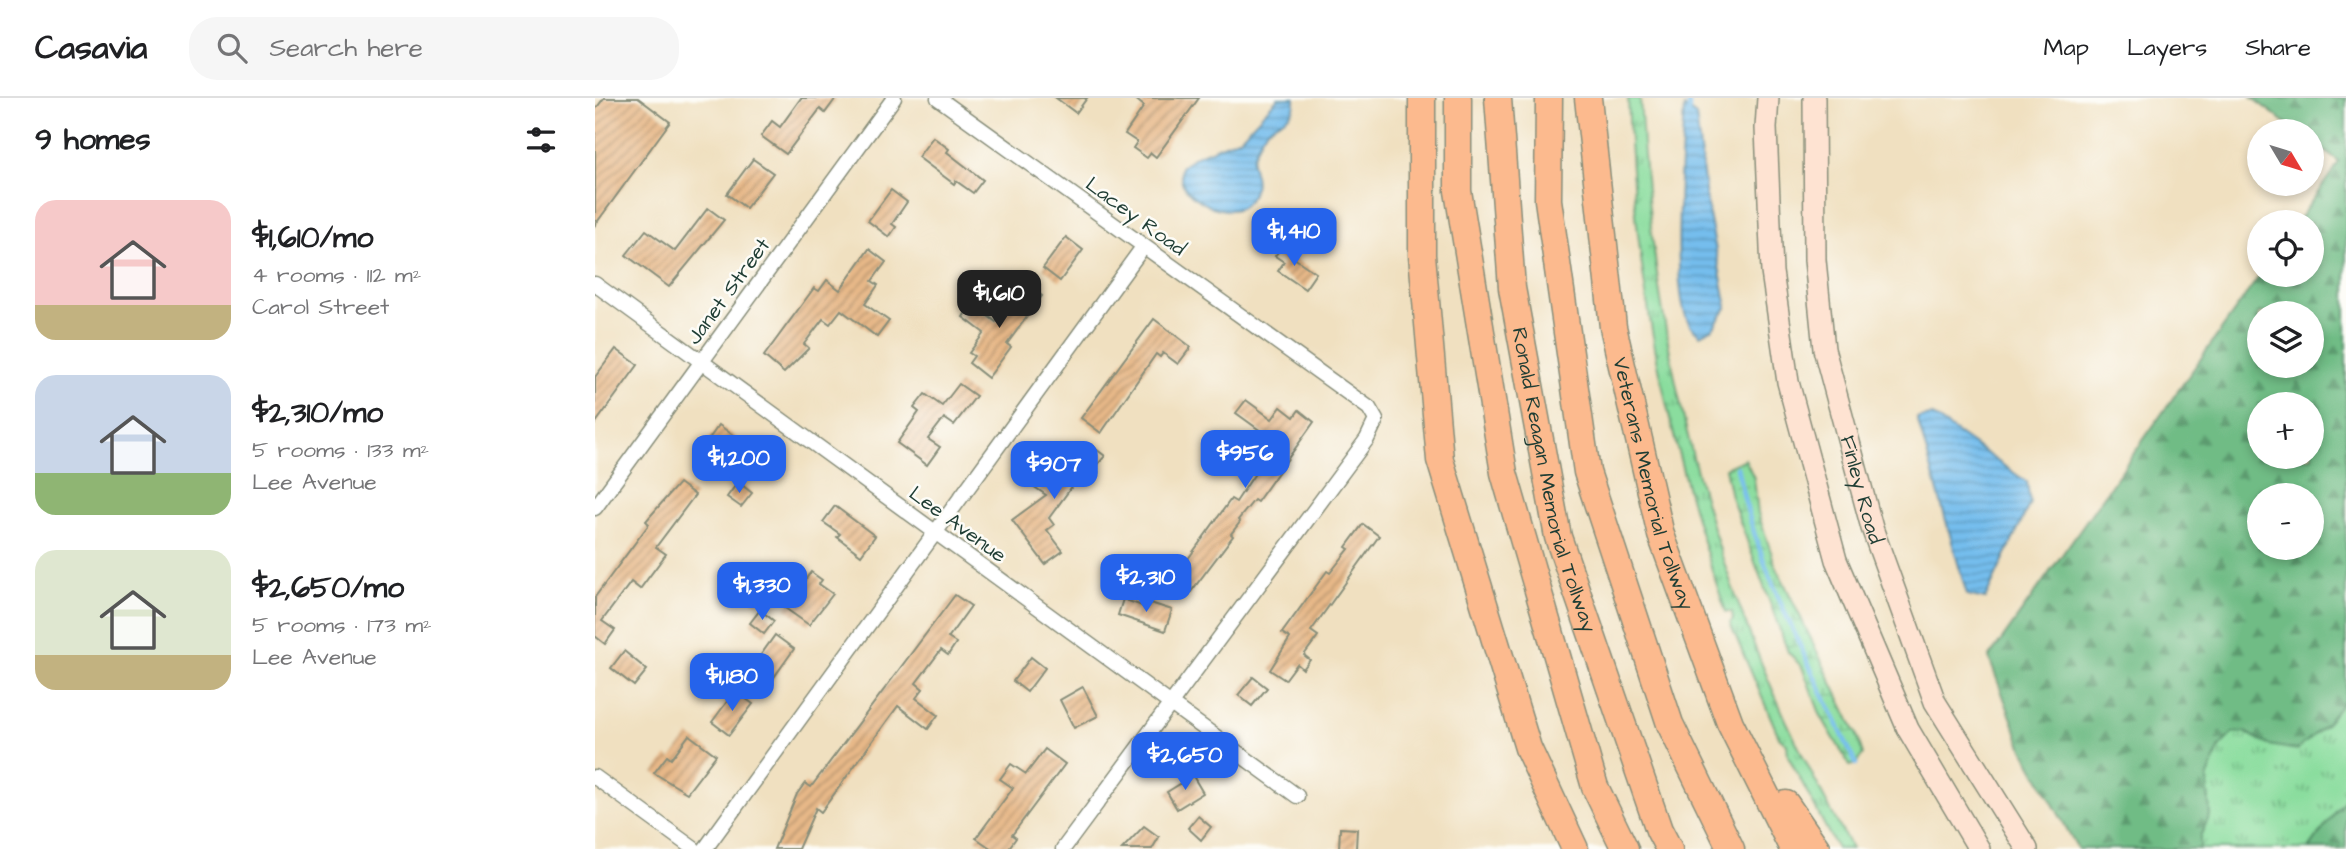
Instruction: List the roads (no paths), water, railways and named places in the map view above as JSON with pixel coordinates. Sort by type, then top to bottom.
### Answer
[{"type":"highway","points":[[1422,98],[1422,254],[1440,460],[1528,748],[1574,849]]},
{"type":"highway","name":"Ronald Reagan Memorial Tollway","points":[[1458,98],[1458,191],[1504,474],[1595,787],[1625,849]]},
{"type":"highway","name":"Ronald Reagan Memorial Tollway","points":[[1498,98],[1512,288],[1558,537],[1659,830],[1669,849]]},
{"type":"highway","points":[[1549,98],[1548,201],[1587,471],[1669,724],[1731,849]]},
{"type":"highway","name":"Veterans Memorial Tollway","points":[[1588,98],[1613,327],[1661,535],[1730,723],[1793,849]]},
{"type":"highway","points":[[1730,723],[1817,849]]},
{"type":"main road","name":"Finley Road","points":[[1768,98],[1766,128],[1772,272],[1789,382],[1836,560],[1907,729],[1979,849]]},
{"type":"main road","name":"Finley Road","points":[[1814,98],[1815,260],[1824,349],[1872,528],[1935,702],[2027,849]]},
{"type":"street","name":"Janet Street","points":[[595,508],[894,98]]},
{"type":"street","name":"Lacey Road","points":[[938,98],[1369,408],[1376,420],[1367,439],[1169,703]]},
{"type":"street","points":[[705,849],[1143,247]]},
{"type":"street","name":"Lee Avenue","points":[[595,284],[1297,796]]},
{"type":"street","points":[[1063,849],[1169,703]]},
{"type":"street","points":[[595,777],[694,849]]},
{"type":"water","points":[[1278,98],[1295,98],[1295,106],[1288,116],[1271,126],[1262,136],[1252,161],[1255,187],[1245,204],[1238,208],[1222,210],[1204,203],[1188,192],[1183,185],[1181,167],[1196,156],[1240,138]]},
{"type":"water","points":[[1684,107],[1696,116],[1706,199],[1727,307],[1713,328],[1700,335],[1689,323],[1683,307],[1680,283],[1679,219]]},
{"type":"water","points":[[1933,416],[2027,482],[2030,503],[1985,599],[1967,595],[1917,418]]},
{"type":"waterway","points":[[1689,98],[1689,115]]},
{"type":"waterway","points":[[1737,467],[1746,506],[1772,582],[1856,764]]}]
